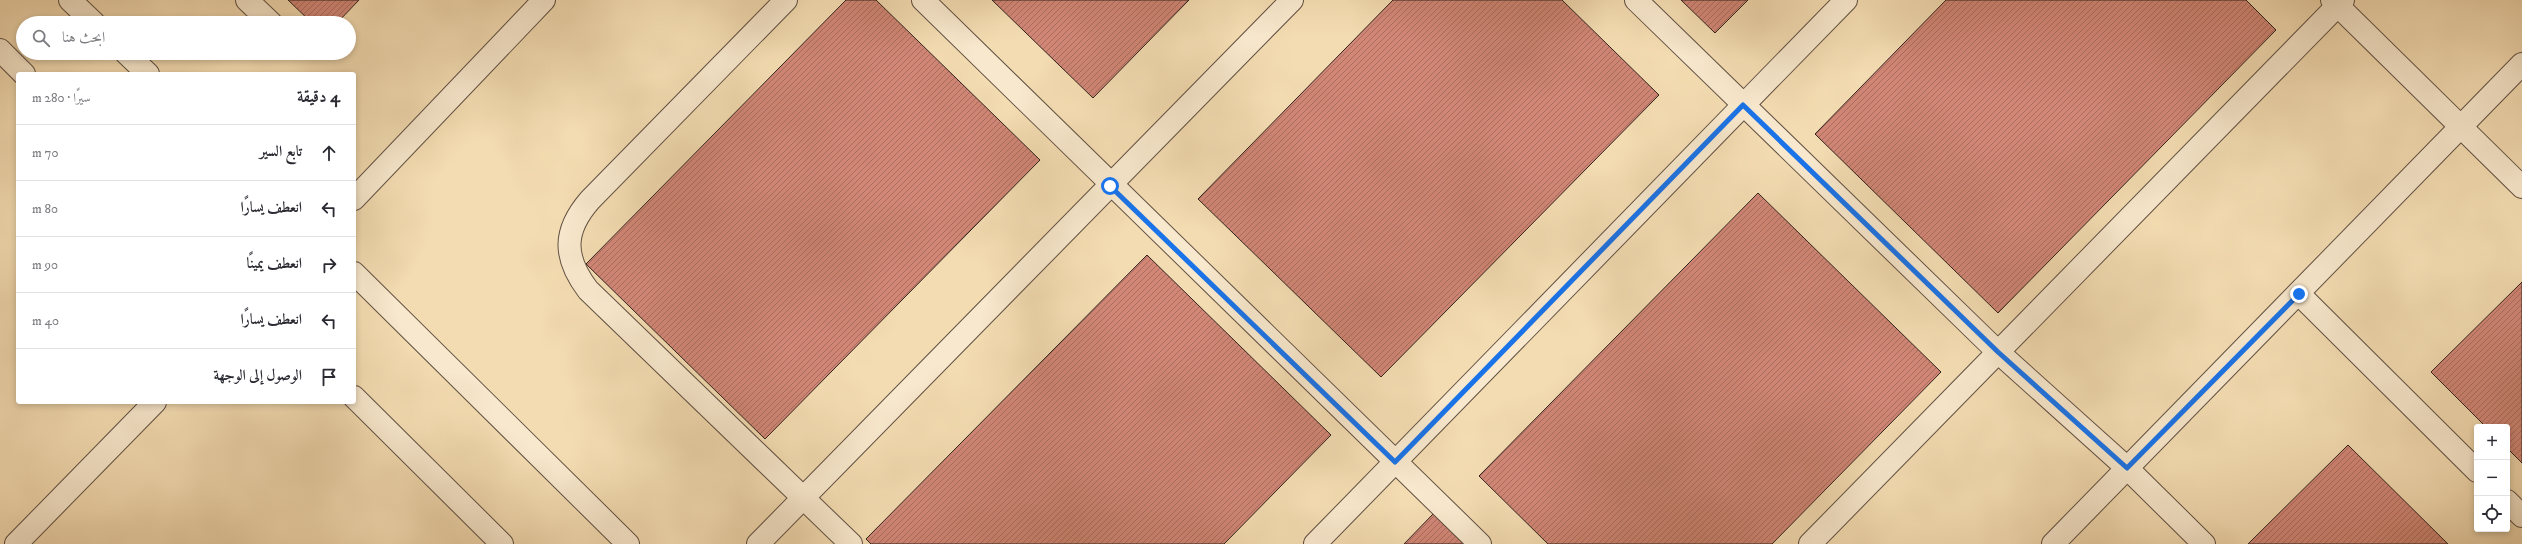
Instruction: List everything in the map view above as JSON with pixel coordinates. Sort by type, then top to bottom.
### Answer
[{"type":"street","points":[[70,0],[87,16]]},
{"type":"street","points":[[247,0],[264,16]]},
{"type":"street","points":[[356,197],[544,0]]},
{"type":"street","points":[[786,0],[576,215],[570,234],[569,254],[576,274],[588,290],[851,544]]},
{"type":"street","points":[[922,0],[1110,186],[1480,544]]},
{"type":"street","points":[[758,544],[1292,0]]},
{"type":"street","points":[[1636,0],[1998,352],[2127,468],[2204,544]]},
{"type":"street","points":[[1314,544],[1846,0]]},
{"type":"street","points":[[1810,544],[2338,2],[2522,187]]},
{"type":"street","points":[[0,50],[22,72]]},
{"type":"street","points":[[133,60],[146,72]]},
{"type":"street","points":[[2053,544],[2299,294],[2522,64]]},
{"type":"street","points":[[356,275],[628,544]]},
{"type":"street","points":[[2299,294],[2474,468]]},
{"type":"street","points":[[356,399],[502,544]]},
{"type":"street","points":[[16,544],[153,404]]},
{"type":"street","points":[[2510,504],[2522,516]]},
{"type":"building","points":[[288,0],[359,0],[344,16],[305,16]]},
{"type":"building","points":[[846,0],[876,0],[1040,160],[765,439],[586,264]]},
{"type":"building","points":[[992,0],[1189,0],[1093,98]]},
{"type":"building","points":[[1393,0],[1562,0],[1659,95],[1381,377],[1198,199]]},
{"type":"building","points":[[1681,0],[1748,0],[1715,33]]},
{"type":"building","points":[[1946,0],[2246,0],[2276,30],[1998,313],[1815,134]]},
{"type":"building","points":[[1758,193],[1941,372],[1772,544],[1548,544],[1479,476]]},
{"type":"building","points":[[1147,255],[1331,435],[1224,544],[871,544],[866,539]]},
{"type":"building","points":[[2522,282],[2522,463],[2510,451],[2510,424],[2483,424],[2431,372]]},
{"type":"building","points":[[2348,445],[2448,544],[2248,544]]},
{"type":"building","points":[[1433,514],[1464,544],[1404,544]]},
{"type":"route","points":[[1110,186],[1395,462],[1743,105],[1998,352],[2127,468],[2299,294]]}]
